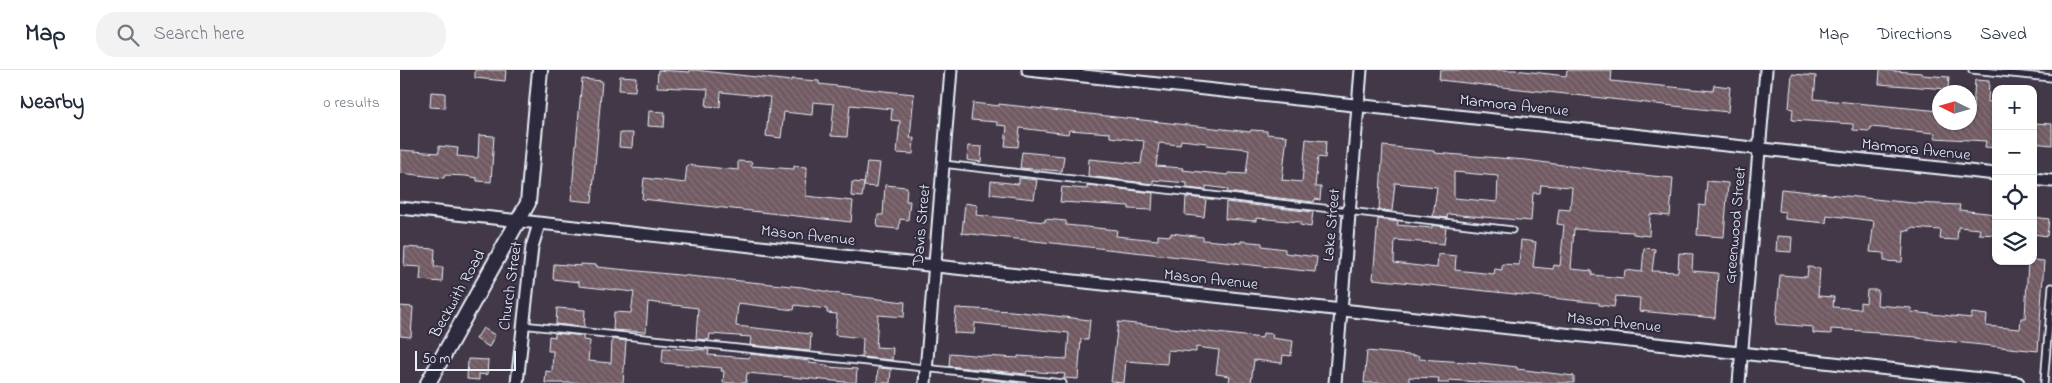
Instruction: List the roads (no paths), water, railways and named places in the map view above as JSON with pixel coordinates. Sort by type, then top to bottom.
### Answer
[{"type":"street","name":"Church Street","points":[[518,221],[528,203],[540,70]]},
{"type":"street","name":"Davis Street","points":[[925,383],[951,70]]},
{"type":"street","name":"Marmora Avenue","points":[[1028,70],[1992,174]]},
{"type":"street","name":"Lake Street","points":[[1334,383],[1361,70]]},
{"type":"street","name":"Greenwood Street","points":[[1739,383],[1766,70]]},
{"type":"street","points":[[2037,179],[2052,181]]},
{"type":"street","name":"Mason Avenue","points":[[400,208],[2018,383]]},
{"type":"street","name":"Beckwith Road","points":[[428,383],[518,221]]},
{"type":"street","name":"Church Street","points":[[517,383],[532,247],[540,224]]},
{"type":"lane","points":[[1972,70],[2052,78]]},
{"type":"lane","points":[[943,164],[1512,230]]},
{"type":"lane","points":[[2044,383],[2049,353],[2052,287]]},
{"type":"lane","points":[[522,325],[1063,383]]}]
